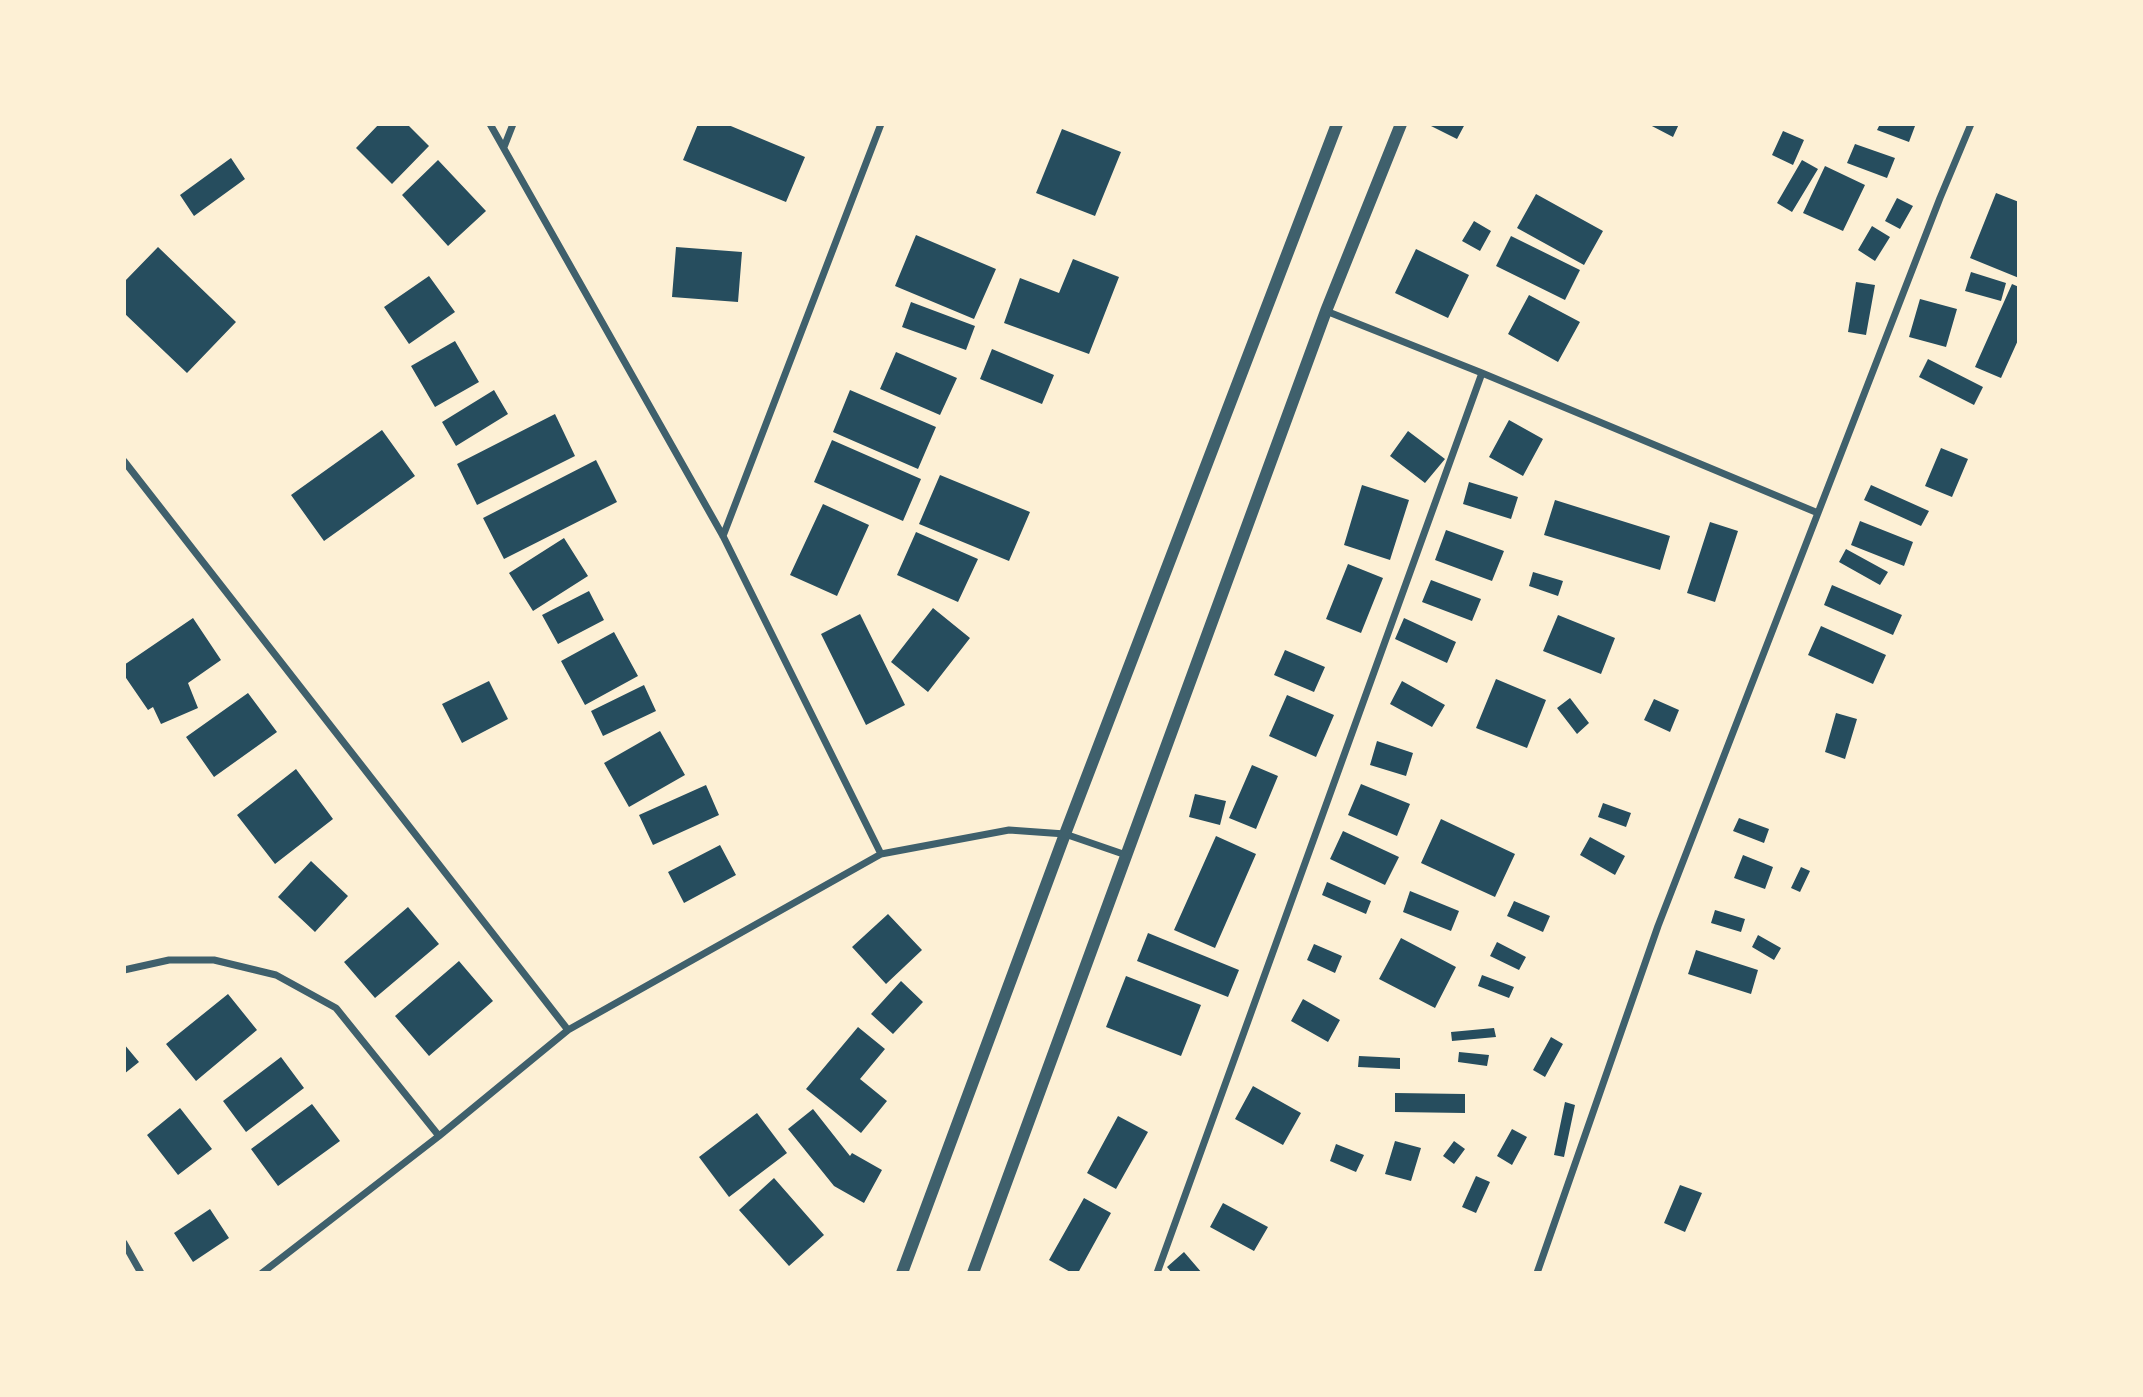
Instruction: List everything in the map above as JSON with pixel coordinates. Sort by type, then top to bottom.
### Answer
[{"type":"street","points":[[490,124],[723,537],[881,854]]},
{"type":"street","points":[[504,148],[513,124]]},
{"type":"street","points":[[723,537],[881,124]]},
{"type":"street","points":[[902,1273],[1065,834],[1336,124]]},
{"type":"street","points":[[973,1273],[1326,311],[1401,124]]},
{"type":"street","points":[[1537,1273],[1658,926],[1971,124]]},
{"type":"street","points":[[1326,311],[1818,513]]},
{"type":"street","points":[[1157,1273],[1482,373]]},
{"type":"street","points":[[124,461],[568,1030]]},
{"type":"street","points":[[262,1273],[439,1136],[568,1030],[881,854],[1009,830],[1065,834],[1126,855]]},
{"type":"street","points":[[124,970],[169,960],[214,960],[276,975],[336,1008],[439,1136]]},
{"type":"street","points":[[124,1243],[141,1273]]},
{"type":"building","points":[[379,124],[407,124],[429,146],[392,184],[356,148]]},
{"type":"building","points":[[698,124],[726,124],[805,157],[786,202],[683,160]]},
{"type":"building","points":[[1427,124],[1465,124],[1457,139]]},
{"type":"building","points":[[1648,124],[1679,124],[1673,137]]},
{"type":"building","points":[[1880,124],[1915,126],[1909,142],[1877,130]]},
{"type":"building","points":[[1062,129],[1121,152],[1095,216],[1036,193]]},
{"type":"building","points":[[1783,131],[1804,140],[1793,165],[1772,155]]},
{"type":"building","points":[[1855,144],[1895,158],[1887,178],[1847,163]]},
{"type":"building","points":[[231,158],[245,179],[194,216],[180,195]]},
{"type":"building","points":[[438,160],[486,211],[448,246],[402,195]]},
{"type":"building","points":[[1802,160],[1818,169],[1792,212],[1777,203]]},
{"type":"building","points":[[1825,166],[1865,185],[1843,231],[1803,213]]},
{"type":"building","points":[[1996,193],[2019,202],[2019,278],[1970,258]]},
{"type":"building","points":[[1536,194],[1603,231],[1584,265],[1517,228]]},
{"type":"building","points":[[1897,198],[1913,206],[1900,229],[1885,221]]},
{"type":"building","points":[[1474,221],[1491,231],[1480,251],[1462,241]]},
{"type":"building","points":[[1872,226],[1890,237],[1875,261],[1858,250]]},
{"type":"building","points":[[916,235],[996,269],[974,319],[895,286]]},
{"type":"building","points":[[1511,236],[1580,270],[1565,300],[1496,266]]},
{"type":"building","points":[[158,247],[236,322],[187,373],[124,313],[124,282]]},
{"type":"building","points":[[676,247],[742,252],[738,302],[672,297]]},
{"type":"building","points":[[1416,249],[1469,275],[1448,318],[1395,293]]},
{"type":"building","points":[[1073,259],[1119,277],[1089,354],[1004,323],[1020,278],[1059,293]]},
{"type":"building","points":[[1971,272],[2006,283],[2001,301],[1965,291]]},
{"type":"building","points":[[429,276],[455,312],[409,344],[384,307]]},
{"type":"building","points":[[1856,282],[1875,285],[1866,335],[1848,332]]},
{"type":"building","points":[[2012,284],[2019,287],[2019,338],[2001,378],[1975,367]]},
{"type":"building","points":[[1529,295],[1580,322],[1558,362],[1508,334]]},
{"type":"building","points":[[1920,299],[1957,309],[1946,347],[1909,337]]},
{"type":"building","points":[[911,302],[975,326],[966,350],[902,327]]},
{"type":"building","points":[[455,341],[479,382],[435,407],[411,366]]},
{"type":"building","points":[[992,349],[1054,375],[1042,404],[980,379]]},
{"type":"building","points":[[896,352],[957,378],[940,415],[880,389]]},
{"type":"building","points":[[1928,359],[1983,387],[1974,405],[1919,377]]},
{"type":"building","points":[[494,390],[508,414],[456,446],[442,422]]},
{"type":"building","points":[[850,390],[936,427],[918,469],[833,432]]},
{"type":"building","points":[[555,414],[575,456],[477,505],[457,464]]},
{"type":"building","points":[[1509,420],[1543,439],[1523,476],[1489,457]]},
{"type":"building","points":[[382,430],[415,476],[324,541],[291,495]]},
{"type":"building","points":[[1408,431],[1445,459],[1425,483],[1390,456]]},
{"type":"building","points":[[832,440],[921,479],[903,521],[814,482]]},
{"type":"building","points":[[1941,448],[1968,459],[1952,497],[1925,486]]},
{"type":"building","points":[[596,460],[617,502],[504,559],[483,518]]},
{"type":"building","points":[[940,475],[1030,512],[1009,561],[919,524]]},
{"type":"building","points":[[1469,482],[1518,497],[1511,519],[1463,504]]},
{"type":"building","points":[[1362,485],[1409,500],[1390,560],[1344,545]]},
{"type":"building","points":[[1871,485],[1929,511],[1921,526],[1864,500]]},
{"type":"building","points":[[1555,500],[1670,536],[1660,570],[1544,535]]},
{"type":"building","points":[[823,504],[869,525],[837,596],[790,575]]},
{"type":"building","points":[[1860,521],[1913,542],[1904,566],[1851,545]]},
{"type":"building","points":[[1710,522],[1738,531],[1715,602],[1687,593]]},
{"type":"building","points":[[1446,530],[1504,551],[1492,581],[1435,560]]},
{"type":"building","points":[[916,532],[978,559],[958,602],[897,575]]},
{"type":"building","points":[[564,538],[588,576],[533,611],[509,573]]},
{"type":"building","points":[[1846,549],[1888,572],[1880,585],[1839,562]]},
{"type":"building","points":[[1348,564],[1383,578],[1361,633],[1326,619]]},
{"type":"building","points":[[1533,572],[1563,581],[1558,596],[1529,586]]},
{"type":"building","points":[[1431,580],[1481,599],[1472,621],[1422,602]]},
{"type":"building","points":[[1832,585],[1902,615],[1893,635],[1824,605]]},
{"type":"building","points":[[589,591],[604,620],[558,644],[542,615]]},
{"type":"building","points":[[933,608],[970,638],[928,692],[891,662]]},
{"type":"building","points":[[860,614],[905,705],[866,725],[821,634]]},
{"type":"building","points":[[1558,615],[1615,638],[1601,674],[1543,651]]},
{"type":"building","points":[[193,618],[221,660],[188,683],[198,708],[161,724],[153,707],[148,710],[124,675],[124,665]]},
{"type":"building","points":[[1404,618],[1456,642],[1447,663],[1395,639]]},
{"type":"building","points":[[1821,626],[1886,655],[1873,684],[1808,655]]},
{"type":"building","points":[[614,632],[638,676],[585,705],[561,661]]},
{"type":"building","points":[[1285,650],[1325,667],[1314,692],[1274,675]]},
{"type":"building","points":[[1496,679],[1546,700],[1527,748],[1476,728]]},
{"type":"building","points":[[489,681],[508,719],[462,743],[442,704]]},
{"type":"building","points":[[1402,681],[1445,705],[1432,727],[1390,704]]},
{"type":"building","points":[[644,685],[656,711],[603,736],[591,711]]},
{"type":"building","points":[[248,693],[277,732],[214,777],[186,737]]},
{"type":"building","points":[[1287,695],[1334,715],[1316,757],[1269,736]]},
{"type":"building","points":[[1570,698],[1589,723],[1577,734],[1557,708]]},
{"type":"building","points":[[1654,699],[1679,710],[1670,732],[1644,720]]},
{"type":"building","points":[[1836,713],[1857,719],[1845,759],[1825,752]]},
{"type":"building","points":[[660,731],[685,775],[629,807],[604,763]]},
{"type":"building","points":[[1377,741],[1413,753],[1406,776],[1370,765]]},
{"type":"building","points":[[1252,765],[1278,776],[1256,829],[1229,818]]},
{"type":"building","points":[[296,769],[333,819],[275,864],[237,815]]},
{"type":"building","points":[[1361,784],[1410,804],[1397,836],[1348,815]]},
{"type":"building","points":[[706,785],[719,815],[653,845],[639,815]]},
{"type":"building","points":[[1195,794],[1226,801],[1220,825],[1189,817]]},
{"type":"building","points":[[1603,803],[1631,813],[1626,827],[1598,817]]},
{"type":"building","points":[[1739,818],[1769,829],[1764,843],[1733,831]]},
{"type":"building","points":[[1441,819],[1515,854],[1495,897],[1421,863]]},
{"type":"building","points":[[1343,831],[1399,857],[1385,885],[1330,859]]},
{"type":"building","points":[[1216,836],[1256,854],[1215,948],[1174,930]]},
{"type":"building","points":[[1590,837],[1625,856],[1615,875],[1580,855]]},
{"type":"building","points":[[720,845],[736,875],[684,903],[668,872]]},
{"type":"building","points":[[1743,855],[1773,867],[1765,889],[1734,878]]},
{"type":"building","points":[[311,861],[348,896],[315,932],[278,897]]},
{"type":"building","points":[[1801,867],[1810,871],[1800,892],[1791,888]]},
{"type":"building","points":[[1327,882],[1371,901],[1366,914],[1322,895]]},
{"type":"building","points":[[1410,891],[1459,911],[1451,931],[1403,912]]},
{"type":"building","points":[[1514,901],[1550,916],[1543,932],[1507,916]]},
{"type":"building","points":[[408,907],[439,944],[375,998],[344,962]]},
{"type":"building","points":[[1715,910],[1745,919],[1741,932],[1711,923]]},
{"type":"building","points":[[888,914],[922,950],[886,984],[852,947]]},
{"type":"building","points":[[1148,933],[1239,970],[1228,997],[1137,961]]},
{"type":"building","points":[[1758,935],[1781,948],[1774,960],[1752,947]]},
{"type":"building","points":[[1401,938],[1456,967],[1435,1008],[1379,979]]},
{"type":"building","points":[[1497,942],[1526,957],[1519,970],[1490,956]]},
{"type":"building","points":[[1314,944],[1342,956],[1335,973],[1307,960]]},
{"type":"building","points":[[1696,950],[1758,970],[1751,994],[1688,974]]},
{"type":"building","points":[[459,961],[493,1001],[429,1056],[395,1016]]},
{"type":"building","points":[[1482,975],[1514,987],[1509,998],[1478,986]]},
{"type":"building","points":[[1126,976],[1201,1005],[1181,1056],[1106,1027]]},
{"type":"building","points":[[901,981],[923,1002],[893,1034],[871,1014]]},
{"type":"building","points":[[228,994],[257,1030],[196,1081],[166,1044]]},
{"type":"building","points":[[1303,999],[1340,1020],[1328,1042],[1291,1021]]},
{"type":"building","points":[[858,1027],[885,1049],[860,1079],[887,1101],[861,1133],[806,1089]]},
{"type":"building","points":[[1494,1028],[1496,1037],[1452,1041],[1451,1032]]},
{"type":"building","points":[[1551,1037],[1563,1044],[1545,1077],[1533,1070]]},
{"type":"building","points":[[124,1044],[139,1062],[124,1074]]},
{"type":"building","points":[[1459,1052],[1489,1055],[1487,1066],[1458,1062]]},
{"type":"building","points":[[1359,1056],[1400,1058],[1400,1069],[1358,1067]]},
{"type":"building","points":[[281,1057],[304,1088],[246,1132],[223,1101]]},
{"type":"building","points":[[1253,1086],[1301,1113],[1283,1145],[1235,1119]]},
{"type":"building","points":[[1395,1093],[1465,1094],[1465,1113],[1395,1112]]},
{"type":"building","points":[[1565,1102],[1575,1105],[1564,1157],[1554,1155]]},
{"type":"building","points":[[312,1104],[340,1141],[278,1186],[251,1149]]},
{"type":"building","points":[[180,1108],[212,1149],[178,1175],[147,1135]]},
{"type":"building","points":[[813,1109],[850,1156],[852,1153],[882,1170],[864,1203],[834,1186],[788,1129]]},
{"type":"building","points":[[757,1113],[787,1153],[729,1197],[699,1157]]},
{"type":"building","points":[[1118,1116],[1148,1132],[1116,1189],[1087,1173]]},
{"type":"building","points":[[1512,1129],[1527,1137],[1512,1165],[1497,1156]]},
{"type":"building","points":[[1395,1141],[1421,1148],[1411,1181],[1385,1174]]},
{"type":"building","points":[[1454,1141],[1465,1149],[1454,1164],[1443,1156]]},
{"type":"building","points":[[1336,1144],[1364,1155],[1356,1172],[1330,1161]]},
{"type":"building","points":[[1476,1176],[1490,1182],[1476,1213],[1462,1207]]},
{"type":"building","points":[[774,1178],[824,1235],[789,1266],[739,1210]]},
{"type":"building","points":[[1680,1185],[1702,1193],[1685,1232],[1664,1223]]},
{"type":"building","points":[[1084,1198],[1111,1213],[1078,1273],[1072,1273],[1049,1260]]},
{"type":"building","points":[[1223,1203],[1268,1227],[1254,1251],[1210,1227]]},
{"type":"building","points":[[210,1209],[229,1238],[193,1262],[174,1233]]},
{"type":"building","points":[[1184,1252],[1202,1273],[1172,1273],[1167,1267]]}]
